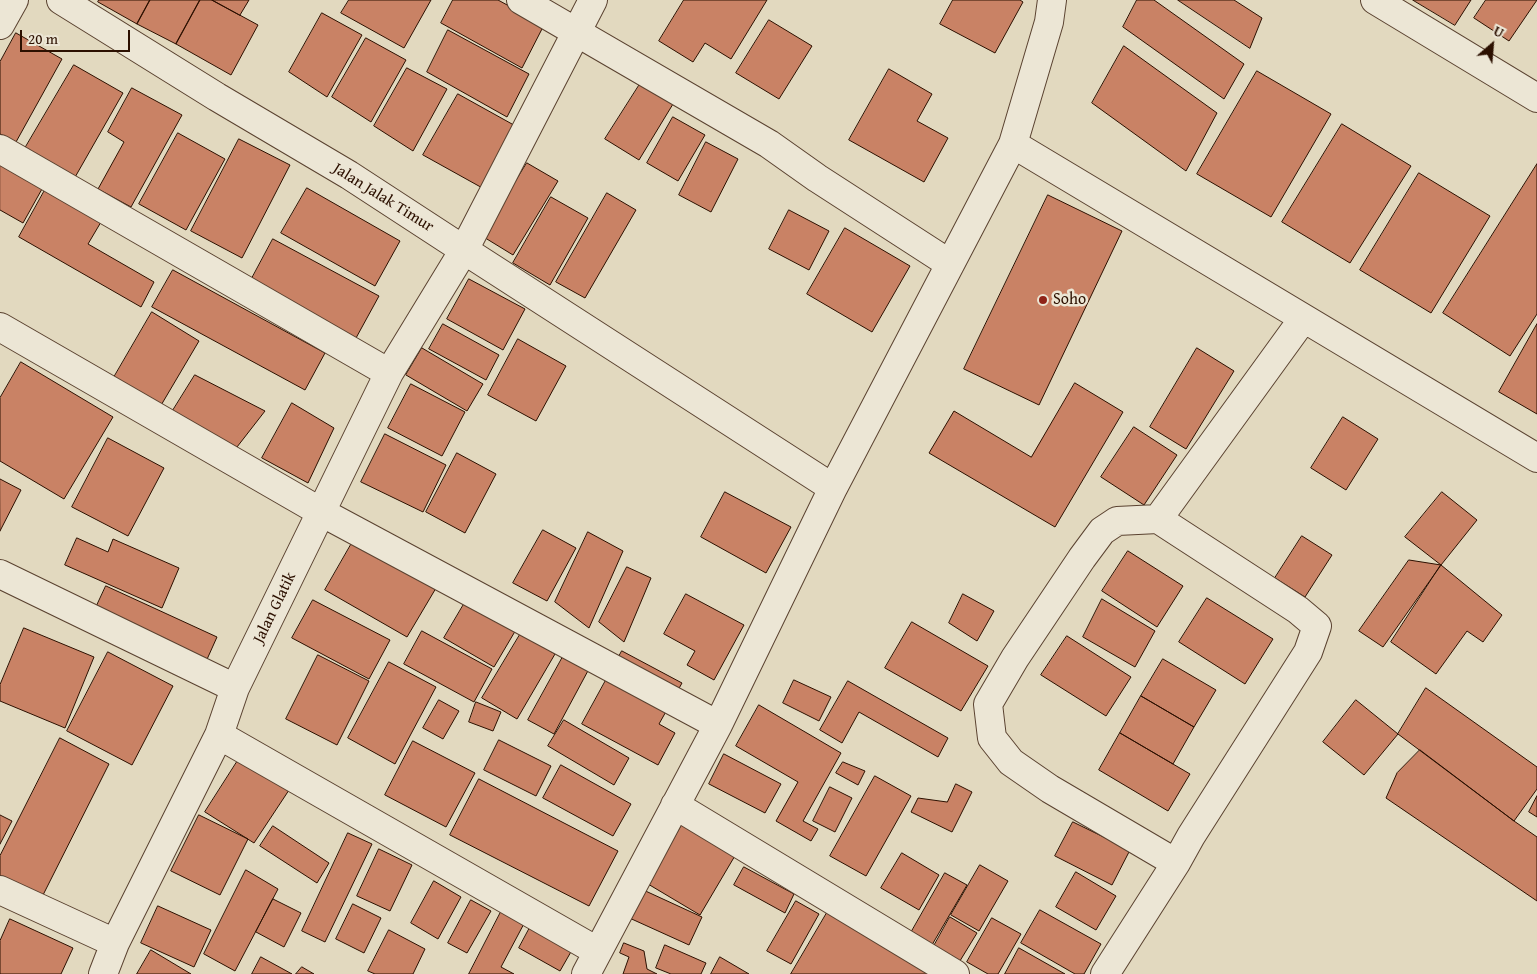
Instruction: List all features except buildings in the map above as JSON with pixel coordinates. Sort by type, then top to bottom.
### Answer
[{"type":"street","points":[[0,25],[14,0]]},
{"type":"street","name":"Jalan Jalak Timur","points":[[61,0],[217,97],[349,175],[833,488]]},
{"type":"street","points":[[521,0],[769,144],[817,178],[950,264]]},
{"type":"street","points":[[464,250],[593,0]]},
{"type":"street","points":[[219,735],[592,962],[718,725],[833,488],[1013,144],[1049,22],[1052,0]]},
{"type":"street","points":[[1375,0],[1537,98]]},
{"type":"street","points":[[1013,144],[1537,458]]},
{"type":"street","points":[[0,149],[389,373]]},
{"type":"street","name":"Jalan Glatik","points":[[103,974],[114,943],[219,735],[235,688],[389,373],[464,250]]},
{"type":"street","points":[[1158,520],[1303,319]]},
{"type":"street","points":[[0,327],[321,512],[718,725]]},
{"type":"street","points":[[1105,974],[1176,862],[1191,836],[1308,652],[1317,626],[1298,610],[1158,520],[1117,521],[1102,531],[1082,558],[1020,650],[988,704],[992,738],[1011,762],[1050,788],[1176,862]]},
{"type":"street","points":[[0,574],[235,688]]},
{"type":"street","points":[[675,805],[955,974]]},
{"type":"street","points":[[0,890],[114,943]]},
{"type":"place","name":"Soho","points":[[1043,300]]}]
